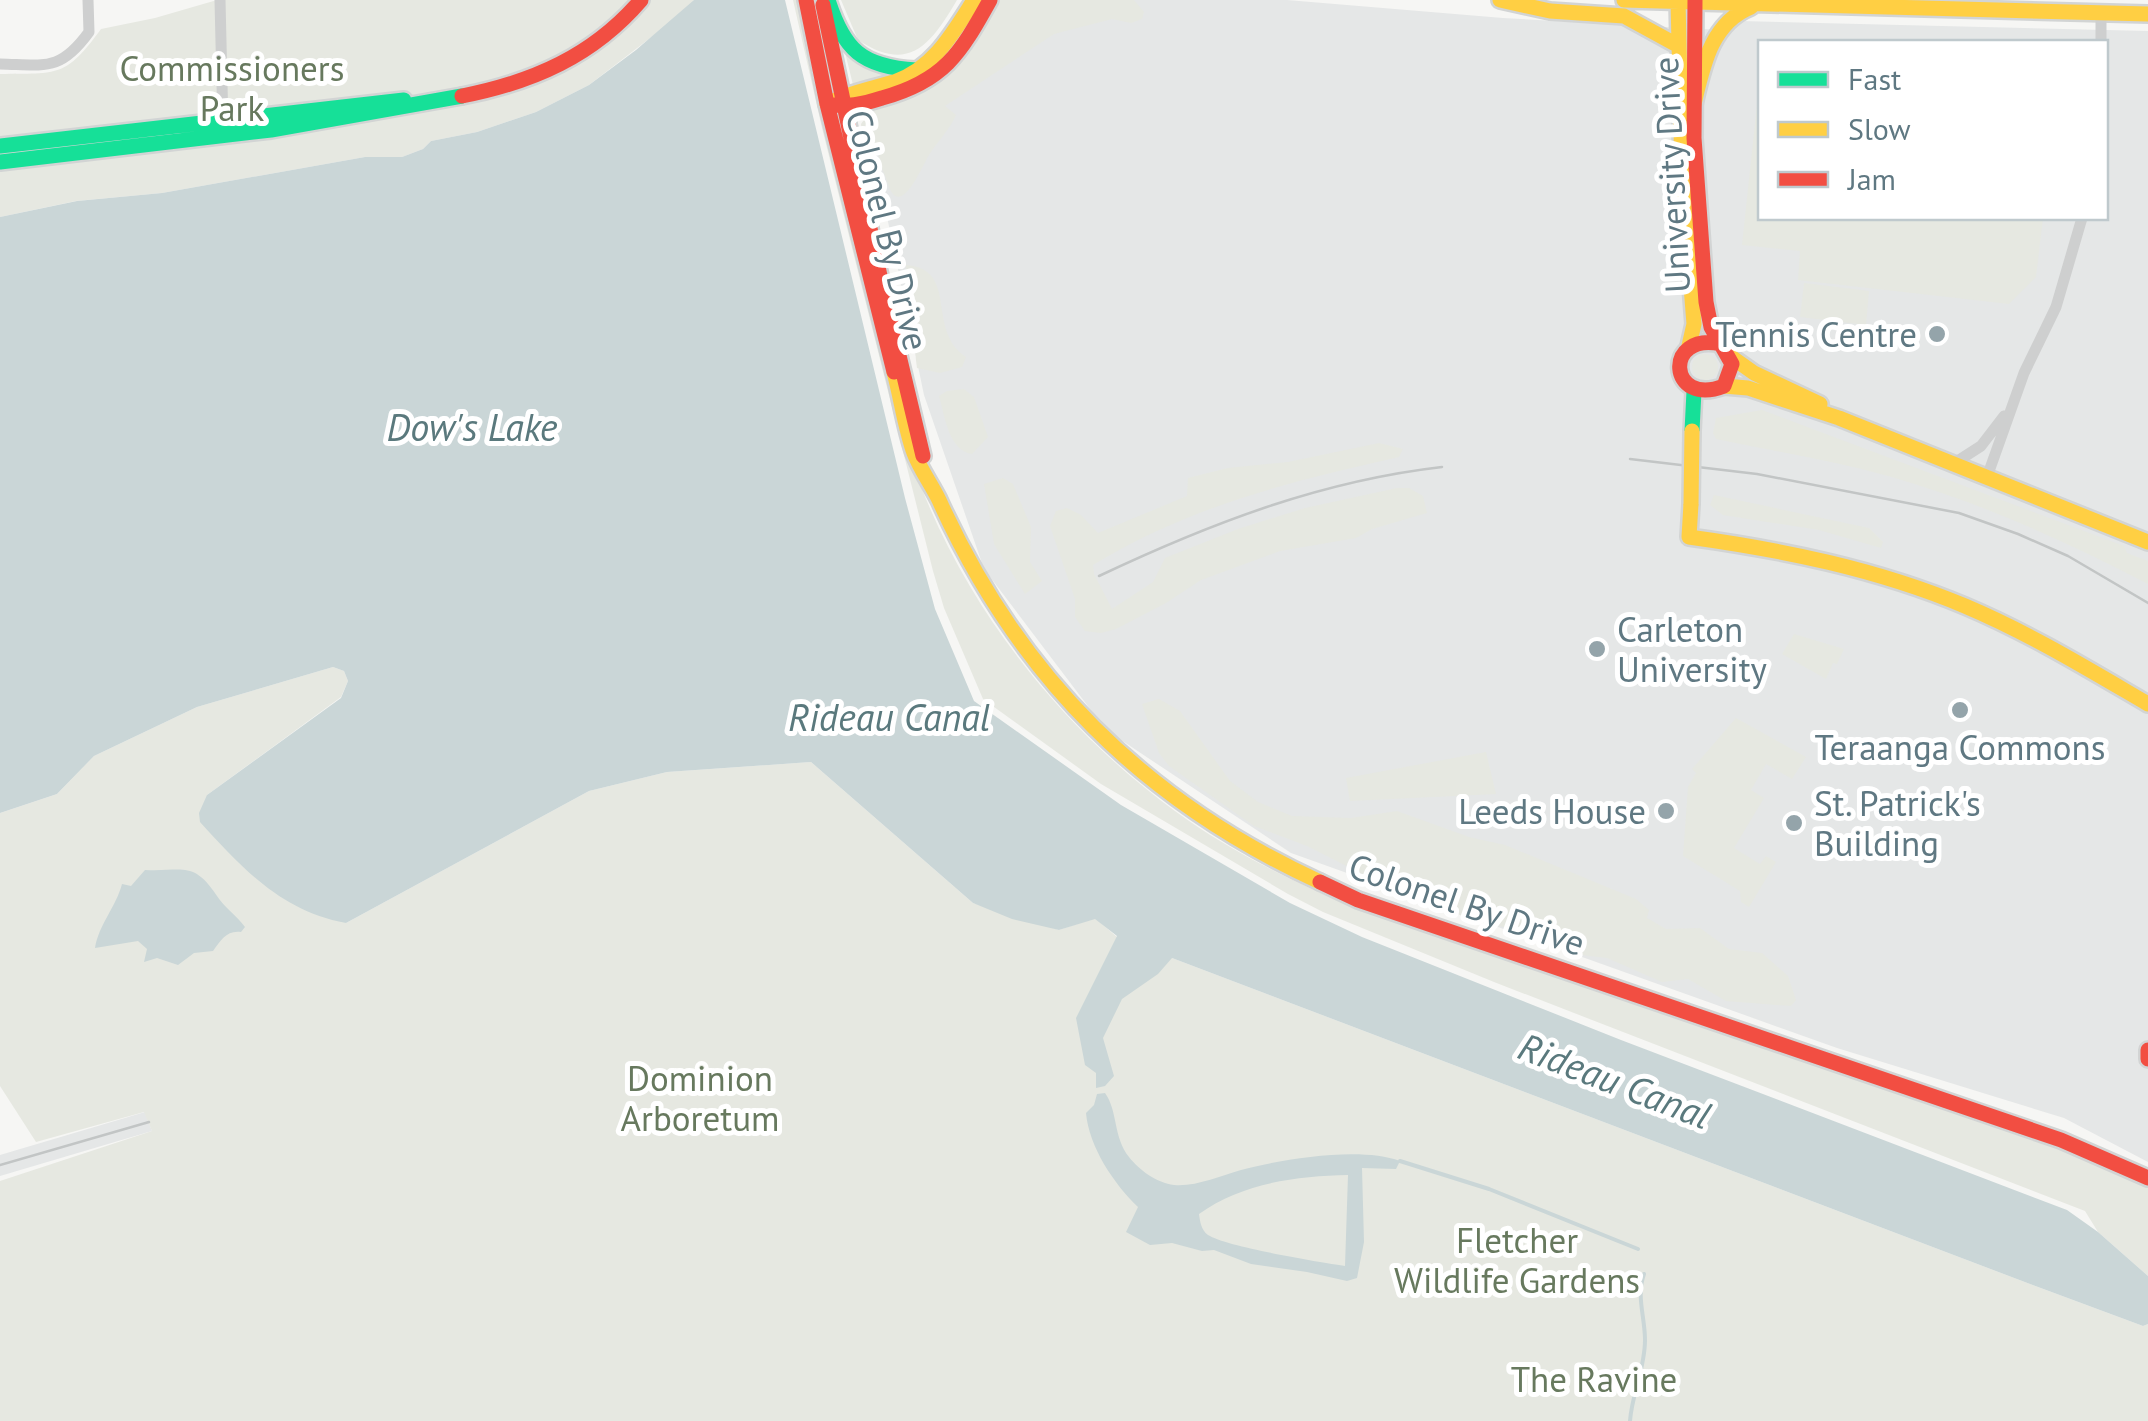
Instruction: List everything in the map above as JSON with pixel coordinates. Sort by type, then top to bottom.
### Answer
[{"type":"main road","points":[[0,162],[222,138],[362,117],[506,87],[549,72],[598,41],[641,0]]},
{"type":"main road","name":"Colonel By Drive","points":[[806,0],[826,104],[908,437],[976,578],[1015,639],[1089,727],[1139,772],[1243,846],[1358,900],[2062,1140],[2148,1178]]},
{"type":"main road","points":[[825,0],[838,31],[859,57],[884,68],[921,70]]},
{"type":"main road","name":"Colonel By Drive","points":[[825,0],[880,276],[925,470]]},
{"type":"main road","points":[[844,102],[921,70],[944,48],[974,0]]},
{"type":"main road","points":[[826,104],[912,92],[931,82],[954,59],[990,0]]},
{"type":"main road","points":[[1500,0],[1550,12],[1624,16],[1677,44]]},
{"type":"main road","points":[[1624,0],[2148,14]]},
{"type":"main road","name":"University Drive","points":[[1678,1],[1677,44],[1694,324],[1689,346]]},
{"type":"main road","name":"University Drive","points":[[1695,1],[1694,104],[1706,302],[1711,326],[1726,350]]},
{"type":"main road","points":[[1694,104],[1707,57],[1729,18],[1738,10],[1760,4]]},
{"type":"main road","points":[[0,146],[368,102],[448,98]]},
{"type":"main road","points":[[1839,418],[1818,403],[1754,373],[1726,350],[1704,340],[1683,352],[1679,368],[1685,383],[1694,390],[1710,393],[1724,386],[1748,388],[1839,418],[2148,542]]},
{"type":"main road","points":[[1724,386],[1732,372],[1726,350]]},
{"type":"main road","points":[[1694,390],[1689,537],[1818,558],[1950,600],[2048,646],[2148,704]]},
{"type":"main road","points":[[2148,1050],[2148,1059]]},
{"type":"street","points":[[0,64],[59,62],[89,32],[88,0]]},
{"type":"street","points":[[220,0],[222,138]]},
{"type":"street","points":[[2100,40],[2101,13]]},
{"type":"street","points":[[1987,477],[2018,390],[2056,307],[2081,220]]},
{"type":"street","points":[[1953,464],[1991,436],[2018,390]]},
{"type":"shaded area","name":"Carleton University","points":[[1134,0],[1287,0],[1503,18],[1721,30],[1741,21],[2148,31],[2148,1162],[2064,1118],[1837,1048],[1291,853],[1106,730],[984,569],[924,395],[868,125],[1091,7]]},
{"type":"shaded area","points":[[145,1112],[152,1131],[0,1176],[0,1155]]},
{"type":"green space","name":"Commissioners Park","points":[[217,0],[694,0],[684,12],[589,85],[536,112],[477,132],[431,141],[423,149],[402,157],[365,157],[162,193],[76,201],[0,217],[0,74],[59,70],[78,57],[101,29]]},
{"type":"green space","points":[[793,0],[800,0],[815,92],[888,383],[933,516],[986,612],[1018,658],[1091,740],[1194,824],[1252,859],[1334,899],[2051,1145],[2148,1188],[2148,1276],[2098,1232],[2085,1211],[1323,912],[1101,784],[983,699],[944,608],[933,571],[822,128]]},
{"type":"green space","points":[[841,0],[957,0],[928,41],[905,54],[892,54],[858,40]]},
{"type":"green space","points":[[997,0],[1134,0],[1144,12],[1142,19],[1131,23],[1112,19],[1054,34],[945,106],[956,115],[911,187],[899,197],[893,194],[879,154],[865,162],[861,124],[871,110]]},
{"type":"green space","points":[[845,52],[895,74],[853,85]]},
{"type":"green space","points":[[1758,95],[1758,220],[2043,220],[2036,277],[2009,304],[1798,280],[1800,251],[1742,245]]},
{"type":"green space","points":[[906,265],[922,269],[932,277],[947,332],[966,357],[962,367],[940,373],[917,368],[914,307]]},
{"type":"green space","points":[[1804,283],[1869,291],[1866,325],[1800,317]]},
{"type":"green space","points":[[1705,354],[1714,358],[1718,367],[1714,376],[1705,380],[1696,376],[1692,367],[1696,358]]},
{"type":"green space","points":[[964,389],[974,397],[988,437],[972,454],[953,439],[939,396]]},
{"type":"green space","points":[[1762,410],[2124,546],[2127,553],[2148,561],[2148,584],[2021,523],[1955,497],[1845,465],[1716,439],[1716,418]]},
{"type":"green space","points":[[1379,443],[1403,449],[1399,457],[1280,486],[1203,512],[1093,565],[1112,609],[1153,582],[1165,558],[1305,508],[1409,488],[1423,496],[1427,513],[1372,529],[1356,538],[1280,551],[1201,580],[1116,629],[1101,633],[1085,631],[1075,617],[1075,599],[1050,526],[1056,511],[1067,508],[1081,515],[1098,533],[1187,496],[1188,478]]},
{"type":"green space","points":[[1003,478],[1013,484],[1031,527],[1030,562],[1042,581],[1025,594],[994,544],[984,484]]},
{"type":"green space","points":[[1714,495],[1869,528],[1883,542],[1881,548],[1819,530],[1723,515],[1710,505]]},
{"type":"green space","points":[[1794,634],[1844,649],[1826,679],[1782,654]]},
{"type":"green space","name":"Dominion Arboretum","points":[[333,667],[344,671],[348,681],[341,697],[207,795],[346,923],[589,791],[667,772],[811,762],[973,903],[1059,930],[1095,918],[1117,937],[2030,1284],[2143,1326],[2148,1324],[2148,1421],[0,1421],[0,1181],[152,1131],[144,1112],[36,1142],[0,1086],[0,813],[57,794],[94,756],[197,707]]},
{"type":"green space","points":[[1159,699],[1180,711],[1230,781],[1258,802],[1292,816],[1351,818],[1397,811],[1469,837],[1505,845],[1636,899],[1649,910],[1647,918],[1666,929],[1700,928],[1729,949],[1762,953],[1788,976],[1796,1000],[1791,1006],[1726,1001],[1688,979],[1662,982],[1607,958],[1582,955],[1492,923],[1468,919],[1254,826],[1169,766],[1159,753],[1142,704]]},
{"type":"green space","points":[[1736,718],[1806,757],[1792,779],[1766,764],[1751,790],[1764,798],[1734,848],[1760,864],[1766,856],[1776,862],[1749,907],[1741,902],[1740,891],[1683,856],[1688,787],[1696,773],[1692,769]]},
{"type":"green space","points":[[1486,752],[1496,794],[1350,801],[1346,778]]},
{"type":"water","name":"Dow's Lake","points":[[694,0],[785,0],[905,498],[935,609],[974,701],[1121,805],[1290,903],[1362,937],[2067,1210],[2148,1276],[2148,1324],[2143,1326],[2030,1284],[1172,958],[1158,974],[1122,999],[1103,1038],[1114,1076],[1105,1086],[1096,1088],[1096,1073],[1085,1065],[1076,1018],[1117,936],[1095,919],[1059,930],[1012,919],[973,903],[811,762],[667,772],[589,791],[346,923],[302,909],[265,886],[200,822],[199,813],[207,795],[341,698],[348,681],[344,671],[333,667],[197,707],[94,756],[57,794],[0,813],[0,217],[77,201],[162,193],[365,157],[402,157],[423,149],[431,141],[477,132],[536,112],[589,85]]},
{"type":"water","points":[[145,870],[194,872],[245,927],[225,937],[213,951],[194,953],[178,965],[157,958],[144,962],[147,949],[138,941],[95,948],[122,884],[131,886]]},
{"type":"water","points":[[1105,1093],[1109,1100],[1120,1141],[1129,1157],[1149,1175],[1168,1184],[1190,1184],[1299,1158],[1343,1154],[1400,1161],[1396,1169],[1362,1168],[1364,1242],[1357,1278],[1347,1281],[1251,1264],[1214,1250],[1172,1243],[1150,1245],[1126,1232],[1138,1207],[1112,1176],[1092,1139],[1086,1113],[1097,1094]],"holes":[[[1348,1175],[1345,1266],[1218,1240],[1204,1231],[1199,1214],[1233,1195],[1270,1183]]]},
{"type":"waterway","points":[[1400,1161],[1489,1189],[1638,1249]]},
{"type":"waterway","points":[[1630,1421],[1644,1351],[1644,1274]]},
{"type":"tram line","points":[[1630,459],[1757,474],[1959,513],[2068,556],[2148,603]]},
{"type":"tram line","points":[[1099,576],[1266,507],[1352,483],[1442,467]]},
{"type":"tram line","points":[[0,1165],[149,1122]]},
{"type":"traffic: fast","points":[[828,0],[841,32],[858,53],[882,65],[916,70]]},
{"type":"traffic: fast","points":[[0,162],[271,130],[462,96]]},
{"type":"traffic: fast","points":[[0,146],[404,100]]},
{"type":"traffic: fast","points":[[1692,431],[1694,391]]},
{"type":"traffic: slow","points":[[827,104],[894,82],[920,68],[941,48],[974,0]]},
{"type":"traffic: slow","points":[[1500,0],[1550,11],[1624,16],[1677,45]]},
{"type":"traffic: slow","points":[[1624,0],[2148,14]]},
{"type":"traffic: slow","points":[[1678,0],[1682,172],[1694,324],[1689,346]]},
{"type":"traffic: slow","points":[[1694,104],[1705,61],[1718,35],[1737,14],[1751,7]]},
{"type":"traffic: slow","points":[[1730,356],[1754,373],[1820,404]]},
{"type":"traffic: slow","points":[[894,372],[919,465],[971,564],[1048,677],[1143,772],[1197,813],[1256,850],[1320,882]]},
{"type":"traffic: slow","points":[[1724,386],[1748,388],[1839,418],[2148,542]]},
{"type":"traffic: slow","points":[[1691,504],[1692,431]]},
{"type":"traffic: slow","points":[[1691,504],[1689,537],[1829,562],[1932,593],[2012,628],[2148,704]]},
{"type":"traffic: jam","points":[[462,96],[513,83],[560,64],[603,37],[641,0]]},
{"type":"traffic: jam","points":[[806,0],[827,104],[894,372]]},
{"type":"traffic: jam","points":[[827,104],[861,104],[903,91],[936,74],[959,50],[990,0]]},
{"type":"traffic: jam","points":[[1695,0],[1694,138],[1706,302],[1711,327],[1732,364],[1724,386],[1705,390],[1692,387],[1683,379],[1682,357],[1689,348],[1702,343],[1721,344]]},
{"type":"traffic: jam","points":[[823,5],[880,276],[923,456]]},
{"type":"traffic: jam","points":[[1320,882],[1358,900],[2061,1140],[2148,1178]]},
{"type":"traffic: jam","points":[[2148,1050],[2148,1059]]},
{"type":"place","name":"Tennis Centre","points":[[1937,334]]},
{"type":"place","name":"Carleton University","points":[[1597,649]]},
{"type":"place","name":"Teraanga Commons","points":[[1960,710]]},
{"type":"place","name":"Leeds House","points":[[1666,811]]},
{"type":"place","name":"St. Patrick's Building","points":[[1794,823]]},
{"type":"water label","name":"Rideau Canal","points":[[889,716]]},
{"type":"water label","name":"Rideau Canal","points":[[1615,1080]]},
{"type":"park label","name":"Fletcher Wildlife Gardens","points":[[1517,1260]]},
{"type":"park label","name":"The Ravine","points":[[1594,1379]]}]
